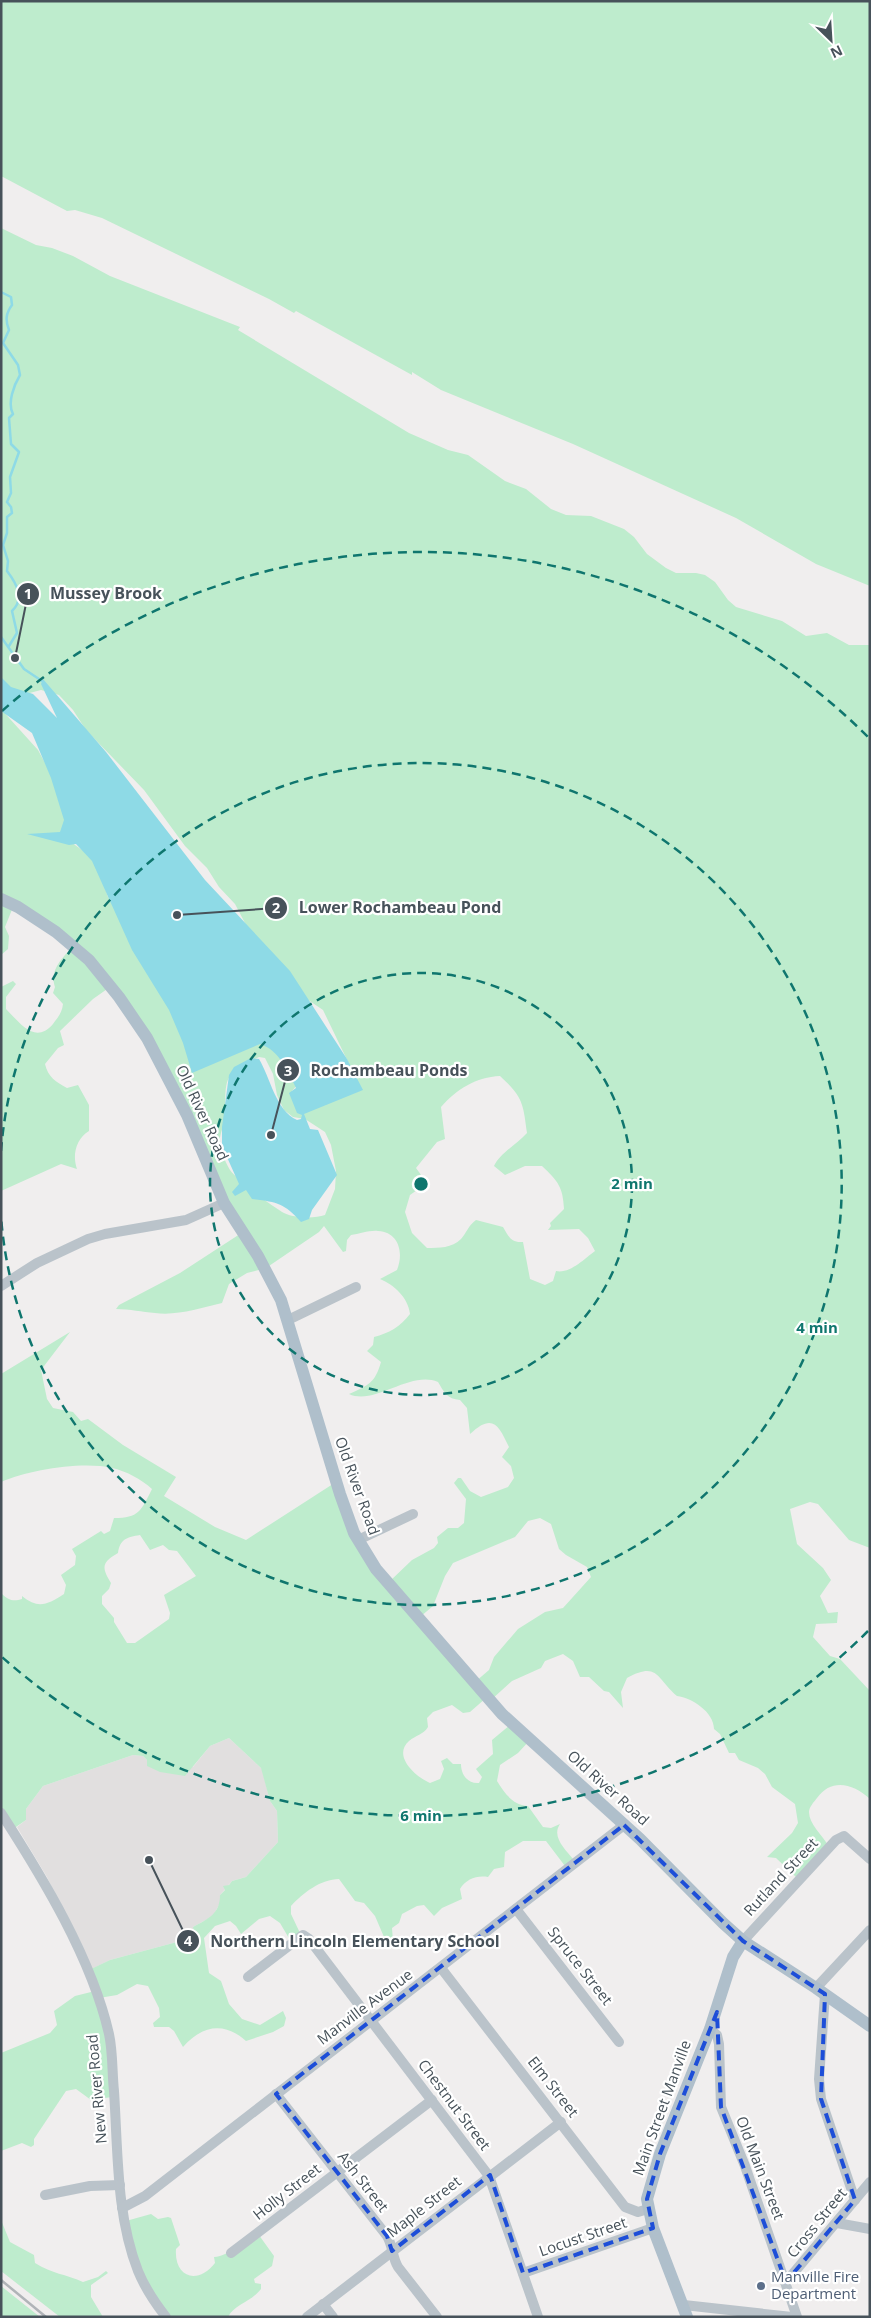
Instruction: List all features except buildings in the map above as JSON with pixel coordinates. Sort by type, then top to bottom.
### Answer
[{"type":"main road","name":"Old River Road","points":[[1,899],[18,907],[56,932],[89,960],[119,997],[147,1038],[187,1115],[224,1203],[274,1283],[288,1320],[336,1481],[358,1540],[376,1569],[405,1605],[502,1714],[624,1825],[742,1941],[870,2026]]},
{"type":"main road","name":"Main Street Manville","points":[[685,2311],[653,2228],[648,2210],[650,2188],[660,2154],[710,2028],[733,1957],[742,1941]]},
{"type":"street","points":[[1,1286],[37,1263],[88,1239],[105,1234],[186,1220],[224,1203]]},
{"type":"street","points":[[288,1320],[356,1287]]},
{"type":"street","points":[[358,1540],[413,1514]]},
{"type":"street","name":"New River Road","points":[[1,1813],[46,1886],[101,2004],[110,2037],[122,2208],[138,2272],[166,2317]]},
{"type":"street","name":"Manville Avenue","points":[[122,2208],[145,2196],[624,1825]]},
{"type":"street","name":"Rutland Street","points":[[742,1941],[836,1840],[844,1836],[870,1859]]},
{"type":"street","name":"Spruce Street","points":[[516,1909],[619,2042]]},
{"type":"street","points":[[855,2200],[821,2099],[819,2079],[820,1991],[870,1930]]},
{"type":"street","name":"Chestnut Street","points":[[248,1977],[304,1935],[309,1939],[489,2176],[538,2317]]},
{"type":"street","name":"Elm Street","points":[[441,1968],[625,2207],[638,2212],[648,2210]]},
{"type":"street","name":"Old Main Street","points":[[710,2028],[717,2036],[719,2044],[721,2107],[745,2166],[798,2317]]},
{"type":"street","name":"Ash Street","points":[[276,2094],[392,2244],[392,2251],[398,2267],[437,2317]]},
{"type":"street","name":"Holly Street","points":[[231,2253],[432,2100]]},
{"type":"street","name":"Maple Street","points":[[307,2317],[561,2122]]},
{"type":"street","name":"Cross Street","points":[[786,2282],[870,2182]]},
{"type":"street","points":[[45,2196],[90,2186],[120,2185]]},
{"type":"street","points":[[837,2223],[870,2229]]},
{"type":"street","name":"Locust Street","points":[[523,2273],[653,2228]]},
{"type":"street","points":[[323,2304],[333,2317]]},
{"type":"street","points":[[685,2311],[792,2317]]},
{"type":"highlighted area","points":[[624,1825],[743,1941],[825,1994],[821,2099],[855,2200],[786,2282],[721,2107],[717,2012],[660,2154],[647,2199],[653,2228],[523,2273],[490,2175],[392,2251],[387,2236],[276,2094]]},
{"type":"shaded area","points":[[229,1738],[262,1769],[270,1801],[277,1811],[278,1842],[246,1877],[232,1881],[220,1895],[220,1903],[213,1916],[193,1927],[194,1934],[188,1939],[110,1960],[92,1969],[47,1877],[17,1827],[26,1820],[26,1809],[43,1786],[133,1755],[143,1756],[147,1760],[193,1767],[210,1746]]},
{"type":"green space","points":[[1,1],[870,1],[870,586],[816,564],[736,518],[573,444],[441,390],[412,372],[412,375],[296,311],[294,313],[102,218],[75,210],[67,211],[1,176]]},
{"type":"green space","points":[[1,228],[36,245],[52,248],[73,256],[110,276],[240,327],[238,330],[409,433],[448,450],[468,455],[505,481],[526,489],[551,509],[566,515],[591,516],[624,529],[634,537],[647,554],[666,568],[676,573],[705,575],[715,582],[728,600],[736,607],[782,621],[806,636],[827,633],[849,645],[870,645],[870,1548],[849,1540],[818,1504],[810,1502],[790,1509],[797,1544],[823,1568],[831,1580],[820,1596],[828,1613],[838,1612],[837,1623],[816,1624],[813,1637],[830,1656],[840,1659],[870,1691],[870,1799],[857,1789],[849,1786],[835,1785],[823,1792],[812,1805],[809,1812],[813,1825],[828,1845],[797,1878],[776,1858],[767,1857],[792,1833],[798,1823],[795,1804],[772,1787],[765,1774],[758,1768],[739,1760],[735,1753],[729,1753],[720,1734],[714,1729],[710,1717],[701,1707],[683,1697],[677,1696],[656,1674],[651,1671],[645,1671],[627,1678],[621,1692],[623,1708],[609,1692],[604,1691],[589,1677],[580,1677],[573,1661],[563,1654],[545,1661],[541,1668],[512,1681],[491,1700],[486,1698],[470,1712],[463,1713],[452,1705],[433,1712],[427,1718],[428,1727],[424,1732],[409,1741],[404,1747],[403,1753],[404,1759],[413,1771],[430,1783],[440,1779],[444,1769],[441,1761],[447,1758],[453,1764],[461,1764],[464,1775],[468,1780],[479,1783],[482,1777],[476,1769],[493,1754],[492,1740],[510,1725],[530,1740],[518,1753],[500,1765],[497,1781],[510,1798],[518,1804],[528,1806],[543,1827],[551,1828],[560,1824],[557,1834],[558,1838],[573,1859],[565,1866],[546,1841],[523,1841],[505,1852],[504,1867],[494,1869],[488,1877],[476,1877],[469,1880],[460,1889],[462,1899],[442,1908],[434,1916],[424,1905],[417,1906],[402,1914],[399,1923],[392,1928],[393,1941],[387,1944],[375,1916],[364,1903],[355,1901],[339,1879],[319,1884],[301,1896],[291,1906],[291,1914],[300,1933],[290,1940],[280,1923],[270,1916],[259,1919],[241,1934],[230,1921],[215,1926],[204,1938],[209,1973],[221,1981],[229,2004],[242,2019],[260,2025],[283,2011],[286,2018],[284,2026],[273,2032],[246,2041],[229,2031],[213,2029],[197,2034],[183,2047],[174,2031],[169,2027],[154,2027],[153,2023],[160,2017],[159,2008],[148,1986],[137,1984],[117,1995],[99,1998],[108,2037],[112,2097],[91,2100],[76,2089],[66,2091],[34,2139],[34,2145],[31,2147],[22,2143],[1,2151],[1,2053],[50,2033],[57,2025],[54,2011],[75,1996],[95,1991],[89,1970],[110,1960],[188,1939],[194,1934],[193,1927],[212,1915],[218,1907],[220,1895],[225,1890],[223,1886],[246,1877],[278,1842],[277,1811],[270,1801],[261,1768],[229,1738],[210,1746],[185,1776],[160,1772],[147,1766],[147,1760],[143,1756],[133,1755],[43,1786],[26,1809],[26,1820],[13,1829],[1,1814],[1,1593],[11,1600],[22,1599],[22,1596],[38,1604],[53,1601],[64,1594],[66,1585],[61,1575],[75,1565],[76,1556],[72,1549],[101,1531],[104,1534],[110,1531],[114,1518],[129,1517],[138,1512],[152,1489],[128,1473],[100,1466],[71,1466],[41,1470],[1,1482],[1,1374],[70,1332],[41,1370],[47,1399],[53,1408],[73,1412],[81,1421],[88,1419],[123,1445],[176,1477],[164,1496],[215,1527],[246,1540],[336,1482],[354,1528],[389,1582],[412,1560],[434,1548],[438,1543],[437,1537],[448,1528],[458,1528],[464,1523],[466,1499],[454,1483],[458,1478],[461,1478],[470,1491],[481,1497],[508,1487],[514,1478],[511,1466],[502,1457],[509,1447],[502,1433],[494,1424],[490,1423],[478,1427],[470,1434],[467,1408],[460,1400],[446,1394],[438,1382],[416,1380],[370,1396],[349,1394],[362,1388],[374,1379],[379,1369],[381,1362],[367,1351],[373,1345],[374,1337],[394,1329],[410,1314],[406,1302],[399,1292],[380,1279],[397,1270],[400,1257],[400,1250],[395,1239],[385,1232],[372,1231],[351,1235],[347,1240],[346,1251],[343,1252],[324,1226],[319,1232],[266,1268],[247,1273],[229,1284],[222,1303],[188,1311],[163,1314],[116,1309],[119,1305],[180,1273],[243,1232],[192,1124],[110,987],[93,999],[60,1031],[64,1045],[58,1048],[45,1064],[50,1076],[59,1084],[67,1088],[78,1085],[89,1105],[89,1131],[81,1138],[75,1153],[77,1169],[61,1164],[1,1191],[1,987],[13,981],[16,984],[6,997],[6,1009],[22,1025],[34,1032],[46,1030],[58,1017],[63,1004],[53,993],[55,970],[72,947],[13,907],[5,927],[9,936],[8,949],[1,955],[1,709],[38,750],[69,810],[65,838],[95,859],[108,897],[273,1036],[297,1085],[292,1091],[294,1098],[352,1091],[350,1066],[323,1010],[289,987],[256,944],[235,904],[219,887],[207,868],[185,846],[144,790],[86,730],[73,710],[59,695],[41,690],[22,695],[1,685]],"holes":[[[259,1057],[265,1058],[273,1074],[277,1095],[284,1110],[293,1117],[305,1119],[325,1132],[331,1145],[336,1171],[335,1189],[325,1215],[304,1217],[284,1213],[247,1186],[230,1170],[221,1151],[220,1141],[225,1119],[226,1085],[232,1073]],[[500,1076],[518,1095],[523,1107],[527,1133],[500,1157],[494,1166],[505,1175],[525,1166],[542,1166],[559,1185],[564,1209],[550,1223],[551,1226],[548,1230],[579,1229],[588,1238],[595,1251],[572,1268],[556,1271],[553,1281],[545,1285],[530,1279],[523,1242],[513,1240],[503,1227],[476,1220],[461,1239],[454,1244],[441,1248],[427,1248],[412,1233],[405,1212],[410,1195],[427,1183],[416,1168],[437,1142],[445,1139],[441,1107],[468,1085]],[[540,1518],[551,1524],[559,1549],[587,1567],[591,1577],[563,1608],[545,1612],[518,1629],[494,1657],[489,1670],[475,1682],[420,1617],[433,1606],[445,1576],[453,1563],[515,1537],[528,1521]],[[140,1535],[150,1550],[163,1545],[169,1550],[177,1551],[196,1576],[164,1595],[170,1613],[169,1619],[135,1643],[127,1643],[114,1622],[114,1618],[102,1604],[102,1596],[109,1589],[111,1583],[105,1569],[106,1562],[118,1553],[120,1545],[128,1538]]]},
{"type":"green space","points":[[151,2214],[158,2219],[171,2218],[180,2245],[176,2249],[176,2259],[179,2267],[188,2275],[195,2276],[208,2270],[215,2263],[214,2257],[231,2251],[256,2231],[274,2256],[272,2266],[254,2279],[255,2283],[261,2284],[261,2289],[257,2294],[235,2309],[228,2317],[168,2317],[139,2269],[126,2221]]},
{"type":"green space","points":[[1,2220],[10,2242],[34,2255],[35,2263],[41,2267],[83,2282],[98,2277],[106,2271],[108,2273],[91,2285],[91,2297],[103,2317],[60,2317],[1,2271]]},
{"type":"green space","points":[[1,2286],[40,2317],[1,2317]]},
{"type":"water","points":[[1,677],[11,687],[33,694],[57,718],[41,684],[43,679],[106,752],[205,880],[290,971],[347,1059],[363,1090],[304,1114],[310,1129],[318,1130],[337,1175],[312,1210],[309,1219],[301,1222],[285,1207],[268,1201],[252,1199],[246,1190],[235,1196],[232,1192],[239,1184],[222,1146],[222,1127],[229,1075],[234,1067],[251,1058],[259,1059],[274,1093],[284,1109],[290,1116],[297,1120],[301,1119],[302,1115],[297,1113],[289,1093],[296,1088],[278,1056],[260,1044],[192,1073],[183,1043],[169,1010],[132,950],[92,861],[76,844],[69,845],[27,834],[60,832],[64,820],[51,778],[32,733],[1,711]]},
{"type":"waterway","points":[[1,292],[11,297],[12,305],[7,317],[9,330],[3,343],[18,365],[20,375],[12,394],[11,410],[13,414],[9,418],[11,444],[19,452],[10,477],[11,493],[7,502],[11,507],[12,513],[7,517],[7,533],[3,545],[8,561],[7,571],[14,581],[19,596],[18,602],[12,611],[17,633],[9,646]]},
{"type":"waterway","points":[[1,637],[24,669],[42,681]]},
{"type":"railway","points":[[1,2280],[46,2317]]},
{"type":"place","name":"Mussey Brook","points":[[15,658]]},
{"type":"place","name":"Lower Rochambeau Pond","points":[[177,915]]},
{"type":"place","name":"Rochambeau Ponds","points":[[271,1135]]},
{"type":"place","name":"Northern Lincoln Elementary School","points":[[149,1860]]},
{"type":"place","name":"Manville Fire Department","points":[[761,2286]]}]
